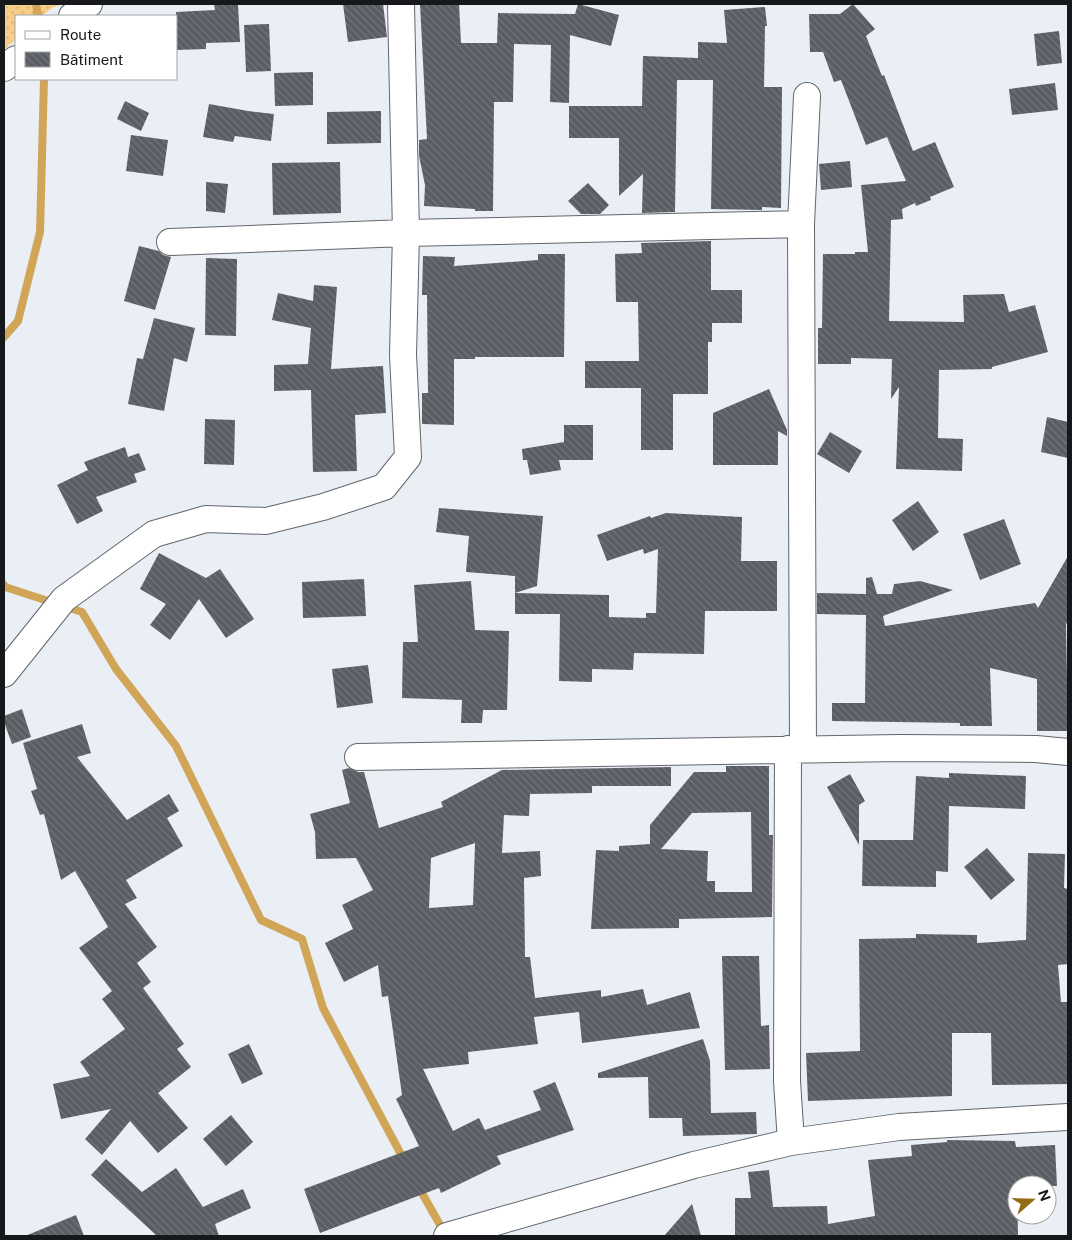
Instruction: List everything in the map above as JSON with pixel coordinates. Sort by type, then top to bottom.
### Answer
[{"type":"street","points":[[73,15],[89,4]]},
{"type":"street","points":[[4,674],[64,599],[154,534],[206,519],[266,521],[322,507],[384,487],[408,457],[403,355],[406,233],[401,4]]},
{"type":"street","points":[[4,68],[15,60]]},
{"type":"street","points":[[791,1142],[787,1072],[796,749],[801,224],[807,96]]},
{"type":"street","points":[[170,242],[406,233],[801,224]]},
{"type":"street","points":[[358,757],[899,748],[1036,749],[1068,752]]},
{"type":"street","points":[[447,1236],[694,1165],[791,1142],[899,1127],[1068,1117]]},
{"type":"shaded area","points":[[4,4],[62,4],[52,8],[43,15],[15,15],[15,40],[4,50]]},
{"type":"building","points":[[214,4],[238,4],[240,42],[206,43],[206,49],[178,50],[178,15],[176,15],[176,12],[215,10]]},
{"type":"building","points":[[343,4],[383,4],[387,37],[348,42]]},
{"type":"building","points":[[420,4],[459,4],[461,43],[497,43],[498,13],[575,14],[578,4],[619,15],[611,46],[570,35],[569,103],[550,102],[551,45],[514,44],[513,102],[494,102],[493,211],[424,206],[425,185],[419,156],[419,140],[427,139]]},
{"type":"building","points":[[853,4],[875,29],[866,36],[882,76],[884,75],[913,151],[935,142],[954,187],[930,197],[931,200],[916,206],[915,203],[902,209],[903,219],[891,220],[889,321],[964,322],[963,295],[1004,294],[1009,312],[1035,305],[1048,352],[992,367],[992,369],[939,370],[938,438],[963,439],[962,471],[896,469],[899,387],[891,399],[892,359],[851,358],[851,364],[818,364],[818,328],[822,328],[823,254],[868,252],[861,185],[906,181],[887,137],[866,145],[841,80],[834,82],[823,52],[810,52],[809,14],[840,14]]},
{"type":"building","points":[[765,7],[767,26],[765,26],[764,87],[782,87],[781,208],[762,207],[762,210],[711,209],[713,80],[677,80],[675,212],[642,213],[643,174],[619,196],[619,138],[569,138],[569,106],[642,106],[643,56],[698,58],[698,42],[727,43],[724,10]]},
{"type":"building","points":[[269,24],[271,71],[246,72],[244,25]]},
{"type":"building","points":[[1059,31],[1062,63],[1037,66],[1034,34]]},
{"type":"building","points":[[313,72],[313,105],[275,106],[274,73]]},
{"type":"building","points":[[1055,83],[1058,110],[1012,115],[1009,89]]},
{"type":"building","points":[[125,101],[149,113],[141,131],[117,119]]},
{"type":"building","points":[[209,104],[274,114],[271,141],[235,136],[233,142],[203,137]]},
{"type":"building","points":[[381,111],[381,143],[327,144],[327,112]]},
{"type":"building","points":[[131,135],[168,140],[163,176],[126,171]]},
{"type":"building","points":[[850,161],[852,187],[821,190],[819,164]]},
{"type":"building","points":[[340,162],[341,213],[273,215],[272,163]]},
{"type":"building","points":[[206,182],[228,184],[225,213],[206,211]]},
{"type":"building","points":[[588,183],[609,205],[600,214],[581,214],[568,201]]},
{"type":"building","points":[[711,241],[711,290],[742,290],[742,323],[712,323],[712,342],[708,342],[708,394],[673,394],[673,450],[641,450],[641,388],[585,388],[585,361],[639,361],[638,302],[616,302],[615,254],[642,253],[641,243]]},
{"type":"building","points":[[139,246],[159,251],[163,255],[171,257],[155,310],[124,301]]},
{"type":"building","points":[[538,254],[565,254],[564,357],[475,357],[475,359],[454,359],[454,425],[422,424],[422,393],[428,393],[427,295],[422,295],[423,256],[455,257],[454,266],[538,260]]},
{"type":"building","points":[[206,258],[237,259],[236,336],[205,335]]},
{"type":"building","points":[[314,285],[337,287],[331,369],[383,366],[386,413],[355,415],[357,471],[313,472],[311,390],[274,391],[274,365],[308,364],[311,328],[272,320],[278,293],[313,301]]},
{"type":"building","points":[[154,318],[195,328],[187,362],[174,358],[164,411],[128,404],[137,358],[143,359]]},
{"type":"building","points":[[769,389],[787,430],[787,436],[778,431],[778,465],[713,465],[713,413]]},
{"type":"building","points":[[1047,417],[1068,422],[1068,458],[1041,452]]},
{"type":"building","points":[[205,419],[235,420],[234,465],[204,464]]},
{"type":"building","points":[[564,425],[593,425],[593,460],[559,460],[561,470],[530,475],[527,460],[523,460],[522,449],[564,442]]},
{"type":"building","points":[[830,432],[862,451],[849,473],[817,454]]},
{"type":"building","points":[[125,447],[128,457],[139,453],[146,470],[134,474],[137,482],[96,497],[103,511],[77,524],[57,485],[88,470],[84,462]]},
{"type":"building","points":[[918,501],[939,532],[913,551],[892,520]]},
{"type":"building","points":[[439,508],[543,516],[537,586],[515,593],[515,576],[466,572],[469,536],[436,532]]},
{"type":"building","points":[[666,513],[742,517],[741,561],[777,561],[777,611],[705,611],[704,654],[634,653],[633,670],[592,669],[592,682],[559,681],[560,614],[515,614],[515,593],[609,595],[609,617],[646,618],[646,613],[656,613],[658,549],[644,554],[643,549],[607,561],[597,535],[650,516],[651,518]]},
{"type":"building","points":[[1004,519],[1021,564],[980,580],[963,534]]},
{"type":"building","points":[[159,553],[206,578],[220,569],[254,619],[226,638],[199,599],[170,640],[150,625],[166,604],[140,589]]},
{"type":"building","points":[[1068,556],[1068,625],[1066,623],[1068,731],[1037,731],[1037,679],[990,668],[992,726],[960,726],[960,723],[832,721],[832,703],[865,703],[866,615],[817,614],[817,593],[866,594],[866,578],[872,577],[877,594],[892,594],[894,584],[920,581],[953,590],[883,616],[885,626],[1035,603],[1038,608]]},
{"type":"building","points":[[364,579],[366,616],[303,618],[302,582]]},
{"type":"building","points":[[471,581],[475,630],[509,631],[507,710],[483,710],[482,723],[461,723],[462,700],[402,698],[403,642],[418,642],[414,585]]},
{"type":"building","points":[[368,665],[373,703],[337,708],[332,669]]},
{"type":"building","points":[[22,709],[31,737],[12,744],[4,722],[4,716]]},
{"type":"building","points":[[82,724],[91,753],[77,757],[127,820],[169,794],[179,811],[167,818],[183,846],[126,880],[137,898],[125,904],[157,947],[137,963],[151,982],[143,988],[184,1044],[177,1049],[191,1067],[158,1093],[188,1128],[158,1153],[130,1121],[102,1155],[85,1139],[111,1109],[61,1119],[53,1084],[90,1076],[80,1062],[125,1029],[102,999],[112,991],[79,948],[108,927],[75,871],[61,880],[44,814],[40,815],[31,791],[37,789],[23,743]]},
{"type":"building","points":[[726,766],[769,766],[769,835],[773,835],[772,917],[679,919],[679,928],[591,929],[596,850],[619,851],[619,846],[650,844],[650,825],[694,772],[726,772]],"holes":[[[751,812],[752,892],[715,892],[715,881],[707,881],[708,851],[661,849],[692,813]]]},
{"type":"building","points":[[671,767],[671,786],[592,786],[592,793],[530,794],[529,816],[504,815],[502,853],[540,851],[541,876],[524,878],[525,957],[530,957],[535,998],[601,990],[601,997],[643,989],[647,1005],[690,992],[700,1028],[582,1043],[579,1012],[534,1017],[538,1044],[468,1052],[469,1064],[423,1069],[453,1131],[479,1118],[485,1130],[541,1110],[533,1091],[555,1082],[574,1130],[497,1156],[501,1164],[441,1193],[439,1188],[320,1233],[304,1189],[419,1146],[396,1099],[402,1095],[388,996],[382,997],[378,965],[344,982],[325,943],[353,929],[342,905],[373,890],[356,858],[316,859],[315,832],[310,814],[350,803],[342,770],[349,768],[358,772],[364,772],[379,828],[443,807],[441,802],[502,770]],"holes":[[[475,843],[473,905],[429,908],[431,858]]]},
{"type":"building","points":[[949,773],[1026,776],[1025,809],[949,806],[948,872],[936,871],[936,887],[862,886],[863,840],[913,840],[916,776],[949,778]]},
{"type":"building","points":[[850,774],[865,801],[859,805],[859,845],[827,787]]},
{"type":"building","points":[[987,848],[1015,880],[991,900],[964,867]]},
{"type":"building","points":[[1028,853],[1065,854],[1064,888],[1068,889],[1068,964],[1058,965],[1061,1002],[1068,1002],[1068,1084],[992,1085],[991,1033],[952,1033],[952,1096],[808,1101],[806,1053],[860,1051],[859,939],[916,938],[916,934],[977,935],[977,943],[1026,940]]},
{"type":"building","points":[[722,956],[759,956],[761,1026],[769,1025],[770,1069],[725,1070]]},
{"type":"building","points":[[703,1039],[710,1061],[711,1113],[756,1112],[757,1134],[683,1136],[682,1118],[649,1118],[648,1077],[598,1078],[598,1073]]},
{"type":"building","points":[[249,1044],[263,1074],[242,1084],[228,1054]]},
{"type":"building","points":[[231,1115],[253,1142],[226,1166],[203,1139]]},
{"type":"building","points":[[947,1140],[1015,1141],[1016,1147],[1055,1145],[1056,1175],[1007,1175],[1007,1225],[1018,1225],[1018,1236],[735,1236],[735,1198],[751,1198],[748,1172],[769,1170],[773,1207],[827,1206],[828,1224],[875,1216],[868,1160],[912,1156],[911,1145],[947,1142]]},
{"type":"building","points":[[106,1159],[142,1192],[176,1168],[203,1207],[243,1189],[251,1208],[215,1224],[219,1236],[157,1236],[91,1175]]},
{"type":"building","points":[[692,1204],[701,1236],[664,1236]]},
{"type":"building","points":[[76,1215],[84,1236],[25,1236]]},
{"type":"waterway","points":[[36,4],[38,15]]},
{"type":"waterway","points":[[4,337],[18,321],[40,232],[44,80]]},
{"type":"waterway","points":[[4,585],[5,587],[82,612],[116,669],[176,746],[261,920],[302,939],[323,1008],[404,1160]]},
{"type":"waterway","points":[[418,1186],[444,1232]]}]
